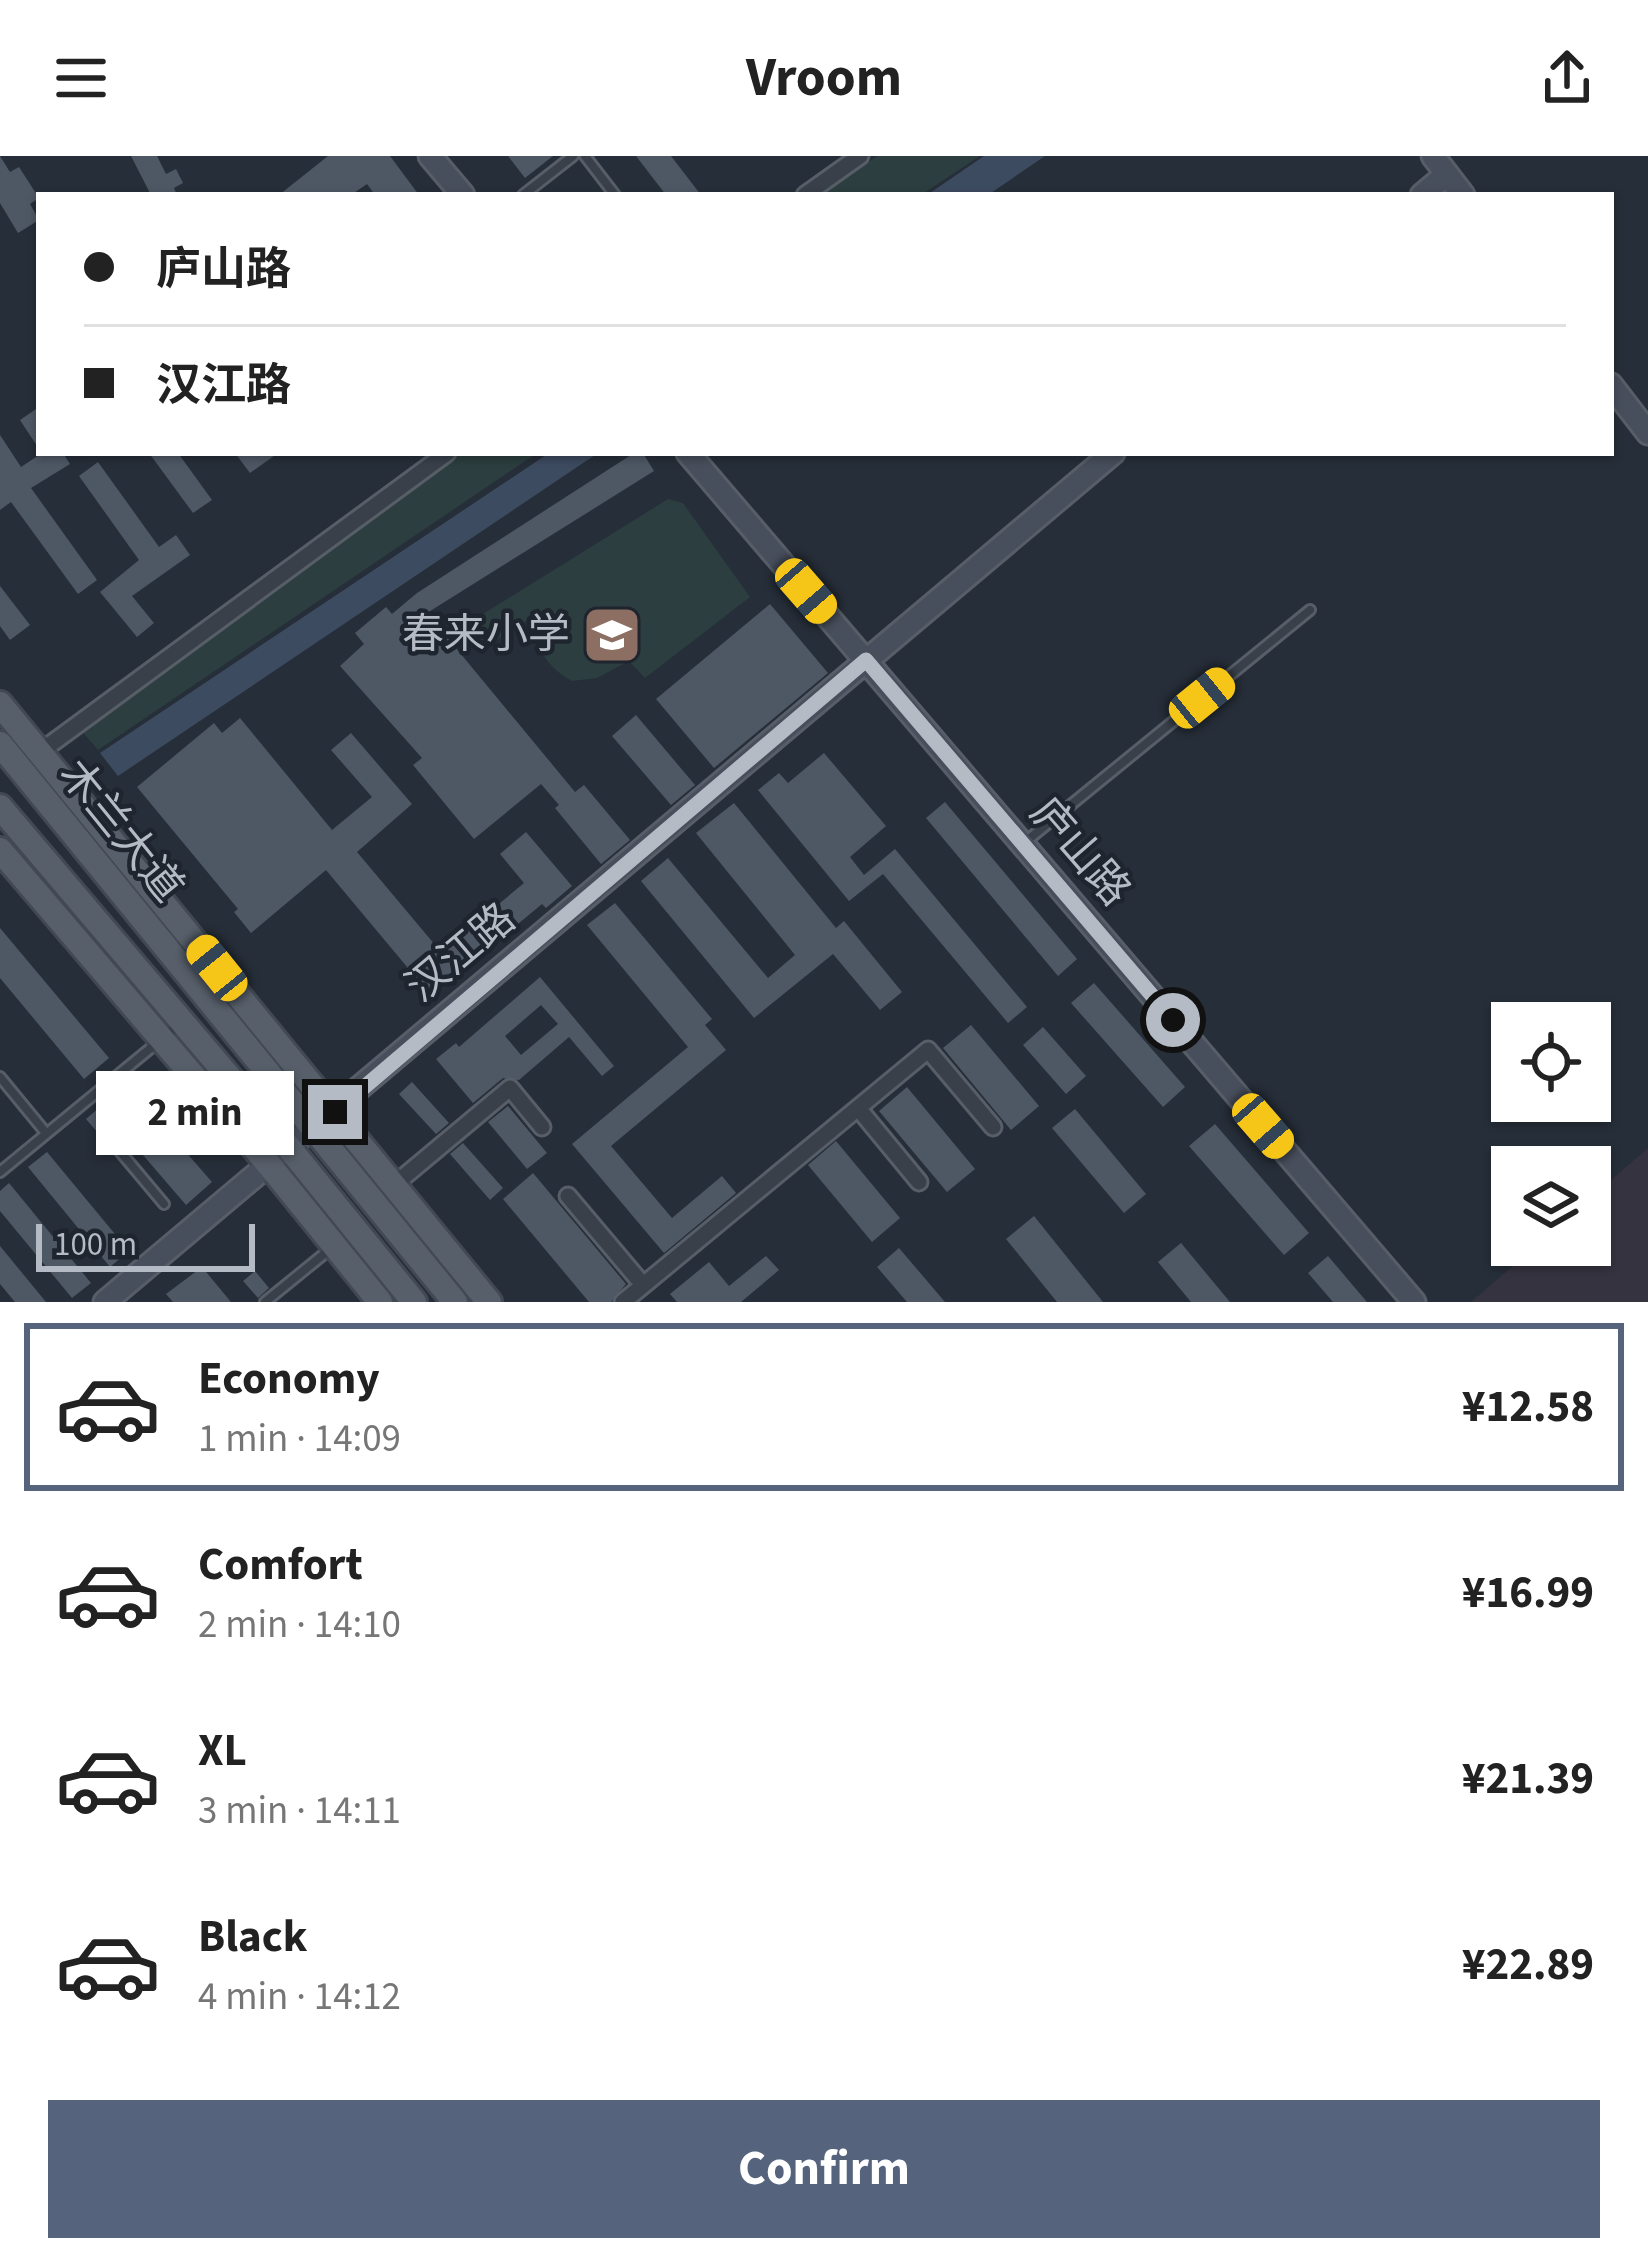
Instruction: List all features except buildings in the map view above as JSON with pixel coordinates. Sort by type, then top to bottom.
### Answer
[{"type":"main road","points":[[0,704],[489,1302]]},
{"type":"main road","name":"木兰大道","points":[[0,744],[455,1302]]},
{"type":"main road","name":"木兰大道","points":[[0,807],[181,1023],[280,1157],[413,1302]]},
{"type":"main road","points":[[0,850],[187,1070],[280,1157],[335,1246],[380,1302]]},
{"type":"street","points":[[430,156],[460,192]]},
{"type":"street","points":[[810,192],[860,156]]},
{"type":"street","points":[[1424,192],[1440,165],[1461,192]]},
{"type":"street","points":[[1614,389],[1648,433]]},
{"type":"street","points":[[20,768],[443,456]]},
{"type":"street","name":"庐山路","points":[[691,456],[1414,1302]]},
{"type":"street","name":"汉江路","points":[[105,1302],[1109,456]]},
{"type":"street","points":[[622,1302],[928,1050],[993,1127]]},
{"type":"street","points":[[394,1185],[510,1088],[542,1127]]},
{"type":"street","points":[[858,1108],[919,1182]]},
{"type":"street","points":[[568,1196],[643,1285]]},
{"type":"lane","points":[[527,192],[573,156]]},
{"type":"lane","points":[[585,156],[613,192]]},
{"type":"lane","points":[[1022,844],[1310,610]]},
{"type":"lane","points":[[0,1172],[181,1023]]},
{"type":"lane","points":[[164,1204],[107,1136],[187,1070]]},
{"type":"lane","points":[[0,1077],[46,1133]]},
{"type":"lane","points":[[265,1302],[335,1246]]},
{"type":"shaded area","points":[[877,156],[980,156],[926,192],[825,192]]},
{"type":"shaded area","points":[[454,456],[533,456],[98,750],[79,728]]},
{"type":"shaded area","points":[[668,499],[683,503],[750,597],[645,678],[629,661],[597,678],[572,681],[543,655],[532,617],[486,647],[470,622]]},
{"type":"shaded area","points":[[1648,1148],[1648,1302],[1471,1302],[1513,1266],[1611,1266],[1611,1180]]},
{"type":"water","points":[[984,156],[1045,156],[992,192],[931,192]]},
{"type":"water","points":[[545,456],[594,456],[118,776],[100,753]]},
{"type":"place","name":"春来小学","points":[[612,635]]},
{"type":"route","points":[[335,1112],[866,660],[1173,1020]]}]
